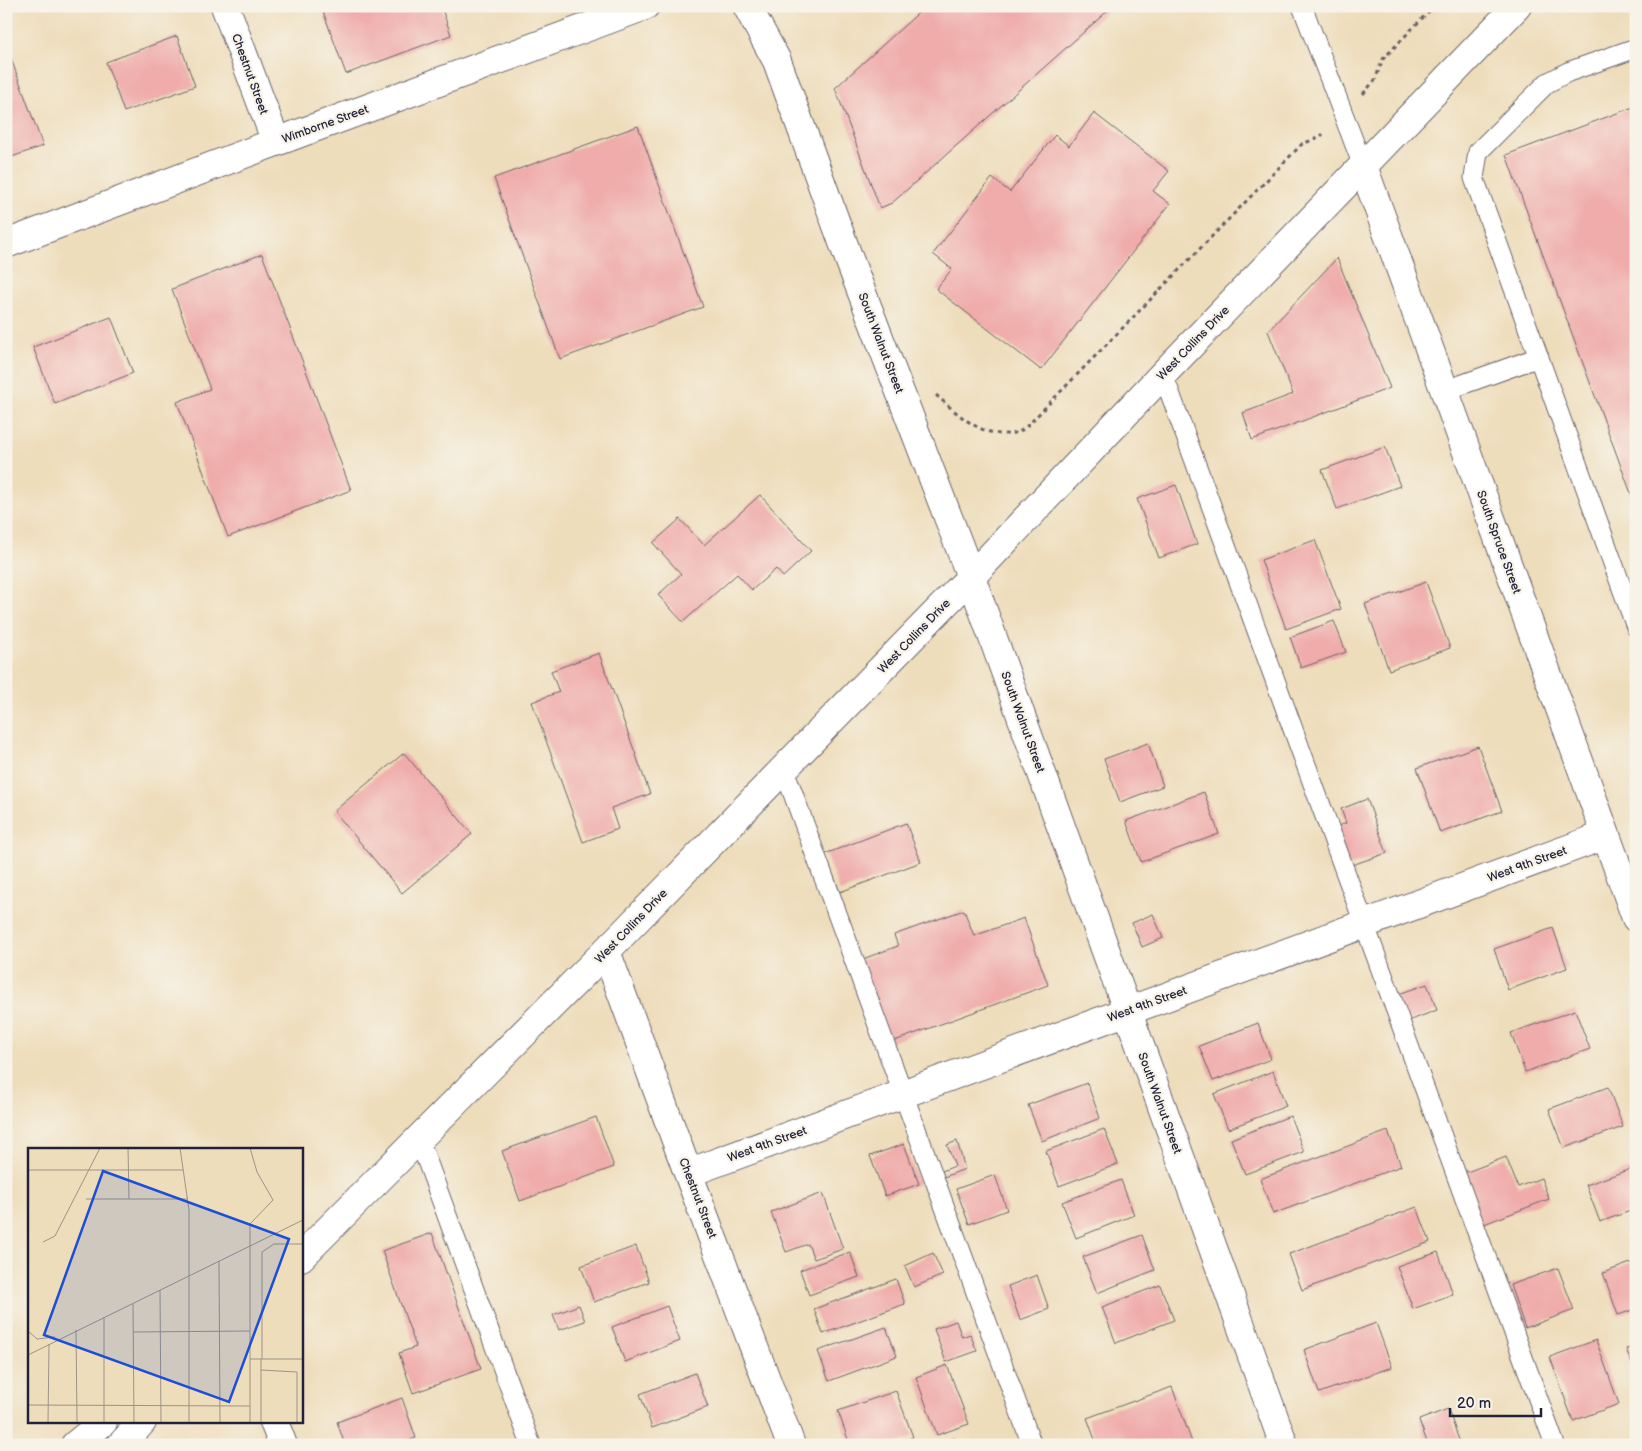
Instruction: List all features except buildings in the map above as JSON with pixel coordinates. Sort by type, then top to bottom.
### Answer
[{"type":"street","name":"Chestnut Street","points":[[225,6],[276,142]]},
{"type":"street","name":"Wimborne Street","points":[[6,244],[645,6]]},
{"type":"street","name":"South Walnut Street","points":[[747,6],[777,61],[849,259],[971,577],[1284,1445]]},
{"type":"street","name":"West Collins Drive","points":[[302,1256],[606,951],[971,577],[1163,374],[1517,6]]},
{"type":"street","name":"South Spruce Street","points":[[1363,166],[1636,918]]},
{"type":"street","name":"West 9th Street","points":[[688,1173],[1606,835]]},
{"type":"street","name":"Chestnut Street","points":[[606,951],[791,1445]]},
{"type":"street","points":[[75,1445],[101,1424]]},
{"type":"street","points":[[121,1445],[140,1424]]},
{"type":"street","points":[[275,1424],[283,1445]]},
{"type":"lane","points":[[1302,6],[1363,166]]},
{"type":"lane","points":[[1636,48],[1568,72],[1546,83],[1478,152],[1474,178],[1636,627]]},
{"type":"lane","points":[[1444,391],[1538,357]]},
{"type":"lane","points":[[1163,374],[1555,1445]]},
{"type":"lane","points":[[784,769],[1032,1445]]},
{"type":"lane","points":[[419,1138],[530,1445]]},
{"type":"path","points":[[936,395],[967,421],[986,431],[1003,434],[1019,432],[1037,416],[1302,144],[1320,137],[1344,116],[1374,80],[1383,59],[1434,6]]}]
